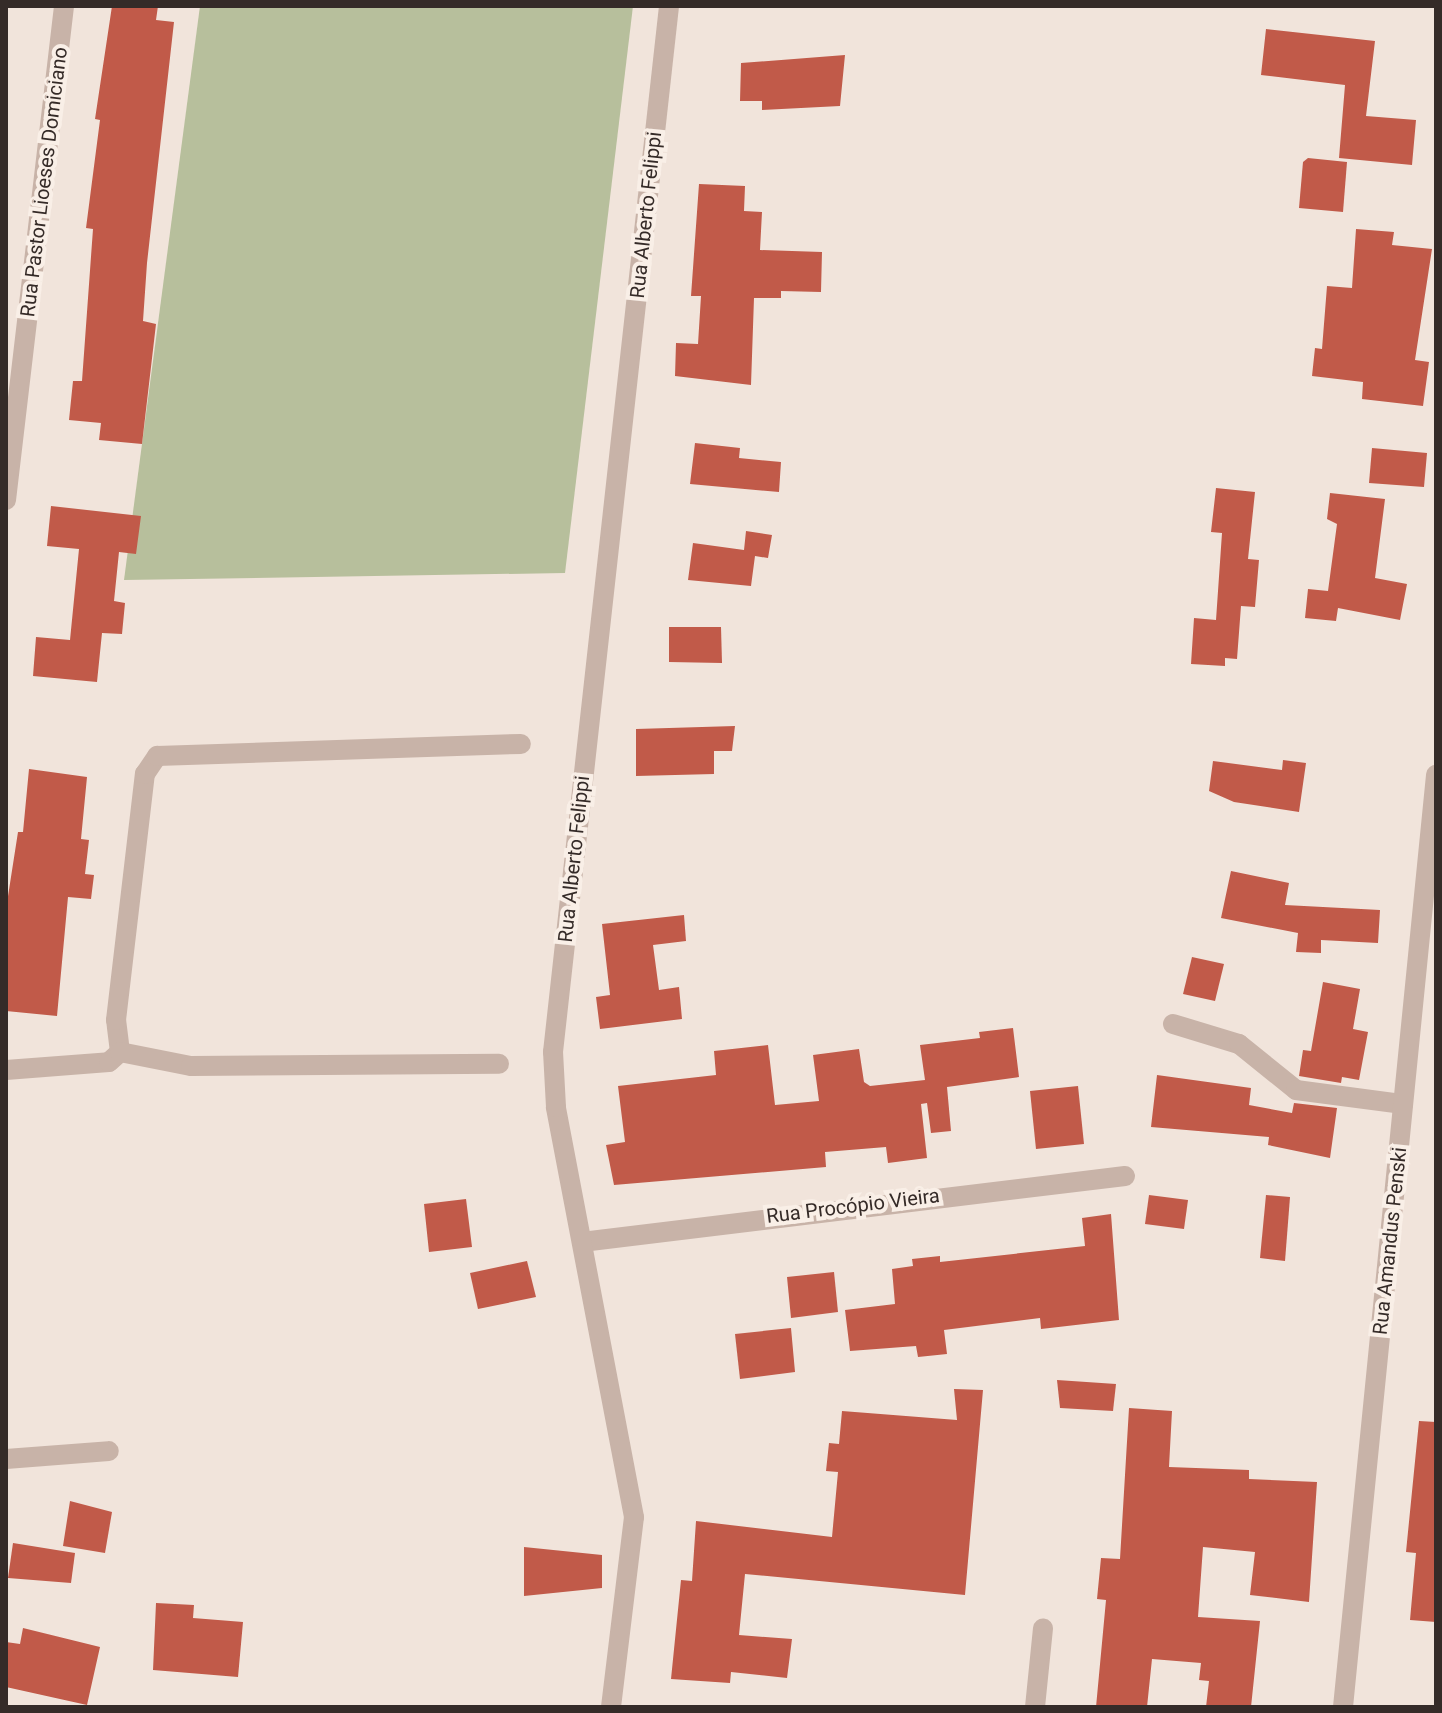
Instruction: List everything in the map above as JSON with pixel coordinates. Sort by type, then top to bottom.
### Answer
[{"type":"street","name":"Rua Pastor Lioeses Domiciano","points":[[6,500],[9,444],[64,6]]},
{"type":"street","name":"Rua Alberto Felippi","points":[[611,1707],[634,1517],[556,1107],[553,1052],[669,6]]},
{"type":"street","points":[[114,1057],[145,774],[157,756],[521,744]]},
{"type":"street","name":"Rua Amandus Penski","points":[[1343,1707],[1436,775]]},
{"type":"street","points":[[1173,1024],[1239,1044],[1296,1090],[1403,1104]]},
{"type":"street","points":[[6,1070],[114,1057],[191,1066],[499,1064]]},
{"type":"street","name":"Rua Procópio Vieira","points":[[582,1242],[1125,1176]]},
{"type":"street","points":[[6,1459],[109,1451]]},
{"type":"street","points":[[1035,1707],[1043,1628]]},
{"type":"green space","points":[[200,6],[633,6],[565,573],[124,580]]},
{"type":"building","points":[[112,6],[158,6],[156,20],[174,22],[147,263],[143,321],[156,324],[142,444],[99,440],[101,423],[69,420],[73,381],[82,381],[93,229],[86,228],[100,120],[95,119]]},
{"type":"building","points":[[1266,29],[1375,41],[1366,116],[1416,120],[1412,165],[1339,158],[1345,85],[1261,75]]},
{"type":"building","points":[[845,55],[840,106],[762,110],[762,101],[740,101],[741,63]]},
{"type":"building","points":[[1308,158],[1347,162],[1343,212],[1299,208],[1303,162]]},
{"type":"building","points":[[699,184],[745,186],[744,211],[762,212],[760,250],[822,252],[821,292],[781,291],[781,298],[754,298],[751,385],[675,376],[676,343],[698,344],[701,296],[691,296]]},
{"type":"building","points":[[1356,229],[1394,232],[1392,245],[1432,249],[1415,360],[1429,362],[1423,406],[1362,399],[1363,382],[1312,376],[1315,348],[1322,349],[1327,286],[1352,288]]},
{"type":"building","points":[[695,443],[740,448],[739,458],[781,462],[779,492],[690,484]]},
{"type":"building","points":[[1372,448],[1427,453],[1424,487],[1369,483]]},
{"type":"building","points":[[1216,488],[1255,492],[1248,559],[1259,560],[1255,607],[1241,606],[1237,659],[1225,658],[1225,666],[1191,664],[1194,618],[1216,620],[1222,533],[1211,532]]},
{"type":"building","points":[[1330,493],[1385,499],[1375,578],[1407,584],[1400,620],[1338,608],[1336,621],[1305,618],[1308,589],[1328,591],[1337,524],[1327,519]]},
{"type":"building","points":[[51,506],[141,516],[136,554],[119,552],[114,601],[125,603],[122,634],[102,633],[97,682],[33,676],[36,637],[70,640],[79,549],[47,546]]},
{"type":"building","points":[[746,531],[772,535],[768,558],[755,556],[751,586],[688,580],[693,543],[744,550]]},
{"type":"building","points":[[669,627],[721,627],[722,663],[669,662]]},
{"type":"building","points":[[735,726],[732,751],[714,751],[714,774],[636,776],[636,729]]},
{"type":"building","points":[[1283,760],[1306,763],[1299,812],[1234,802],[1209,791],[1213,761],[1282,770]]},
{"type":"building","points":[[29,769],[87,777],[81,839],[89,840],[85,874],[94,875],[91,899],[68,897],[57,1016],[6,1011],[6,909],[18,832],[23,832]]},
{"type":"building","points":[[1231,871],[1289,883],[1285,905],[1380,910],[1378,943],[1321,940],[1321,953],[1296,952],[1298,933],[1221,918]]},
{"type":"building","points":[[684,915],[686,941],[653,945],[659,990],[679,987],[682,1019],[600,1029],[596,997],[610,995],[602,924]]},
{"type":"building","points":[[1192,957],[1224,964],[1215,1001],[1183,994]]},
{"type":"building","points":[[1323,982],[1360,989],[1353,1029],[1368,1032],[1359,1080],[1342,1077],[1341,1083],[1299,1076],[1303,1050],[1311,1051]]},
{"type":"building","points":[[1013,1028],[1019,1077],[947,1087],[951,1131],[931,1133],[927,1103],[921,1104],[927,1158],[888,1163],[886,1147],[825,1152],[826,1167],[614,1185],[606,1145],[625,1142],[618,1086],[716,1075],[714,1051],[768,1045],[775,1105],[819,1101],[813,1055],[859,1049],[864,1082],[870,1086],[925,1080],[920,1045],[980,1038],[979,1032]]},
{"type":"building","points":[[1157,1075],[1251,1088],[1249,1105],[1292,1113],[1294,1103],[1337,1108],[1330,1158],[1268,1145],[1269,1137],[1151,1127]]},
{"type":"building","points":[[1078,1086],[1084,1144],[1036,1149],[1030,1091]]},
{"type":"building","points":[[1149,1195],[1188,1200],[1184,1229],[1145,1224]]},
{"type":"building","points":[[1266,1195],[1290,1197],[1285,1261],[1260,1258]]},
{"type":"building","points":[[466,1199],[472,1247],[429,1252],[424,1204]]},
{"type":"building","points":[[1111,1214],[1119,1320],[1041,1329],[1040,1318],[944,1330],[947,1354],[918,1357],[916,1346],[850,1351],[845,1310],[895,1304],[892,1269],[913,1266],[912,1259],[940,1256],[940,1262],[1085,1246],[1082,1218]]},
{"type":"building","points":[[527,1261],[536,1297],[478,1309],[470,1273]]},
{"type":"building","points":[[834,1272],[838,1312],[791,1318],[787,1277]]},
{"type":"building","points":[[791,1328],[795,1372],[740,1379],[735,1334]]},
{"type":"building","points":[[1057,1380],[1116,1384],[1113,1411],[1060,1408]]},
{"type":"building","points":[[954,1389],[983,1390],[965,1595],[745,1574],[739,1635],[792,1639],[787,1678],[731,1672],[730,1683],[671,1679],[681,1580],[692,1581],[696,1521],[832,1537],[838,1472],[826,1471],[829,1443],[839,1444],[842,1411],[957,1420]]},
{"type":"building","points":[[1129,1408],[1172,1411],[1169,1467],[1249,1470],[1249,1479],[1317,1482],[1309,1602],[1250,1595],[1255,1552],[1203,1547],[1198,1617],[1260,1621],[1251,1707],[1206,1707],[1209,1681],[1199,1680],[1201,1663],[1152,1659],[1147,1707],[1096,1707],[1106,1600],[1097,1599],[1101,1558],[1120,1559]]},
{"type":"building","points":[[1419,1421],[1436,1422],[1436,1622],[1410,1620],[1416,1553],[1406,1552]]},
{"type":"building","points":[[70,1501],[112,1512],[105,1553],[63,1546]]},
{"type":"building","points":[[13,1543],[75,1553],[71,1583],[8,1578]]},
{"type":"building","points":[[524,1547],[602,1555],[602,1588],[524,1596]]},
{"type":"building","points":[[156,1603],[194,1605],[193,1618],[243,1622],[238,1677],[153,1670]]},
{"type":"building","points":[[23,1628],[100,1647],[87,1705],[6,1687],[6,1642],[20,1644]]}]
